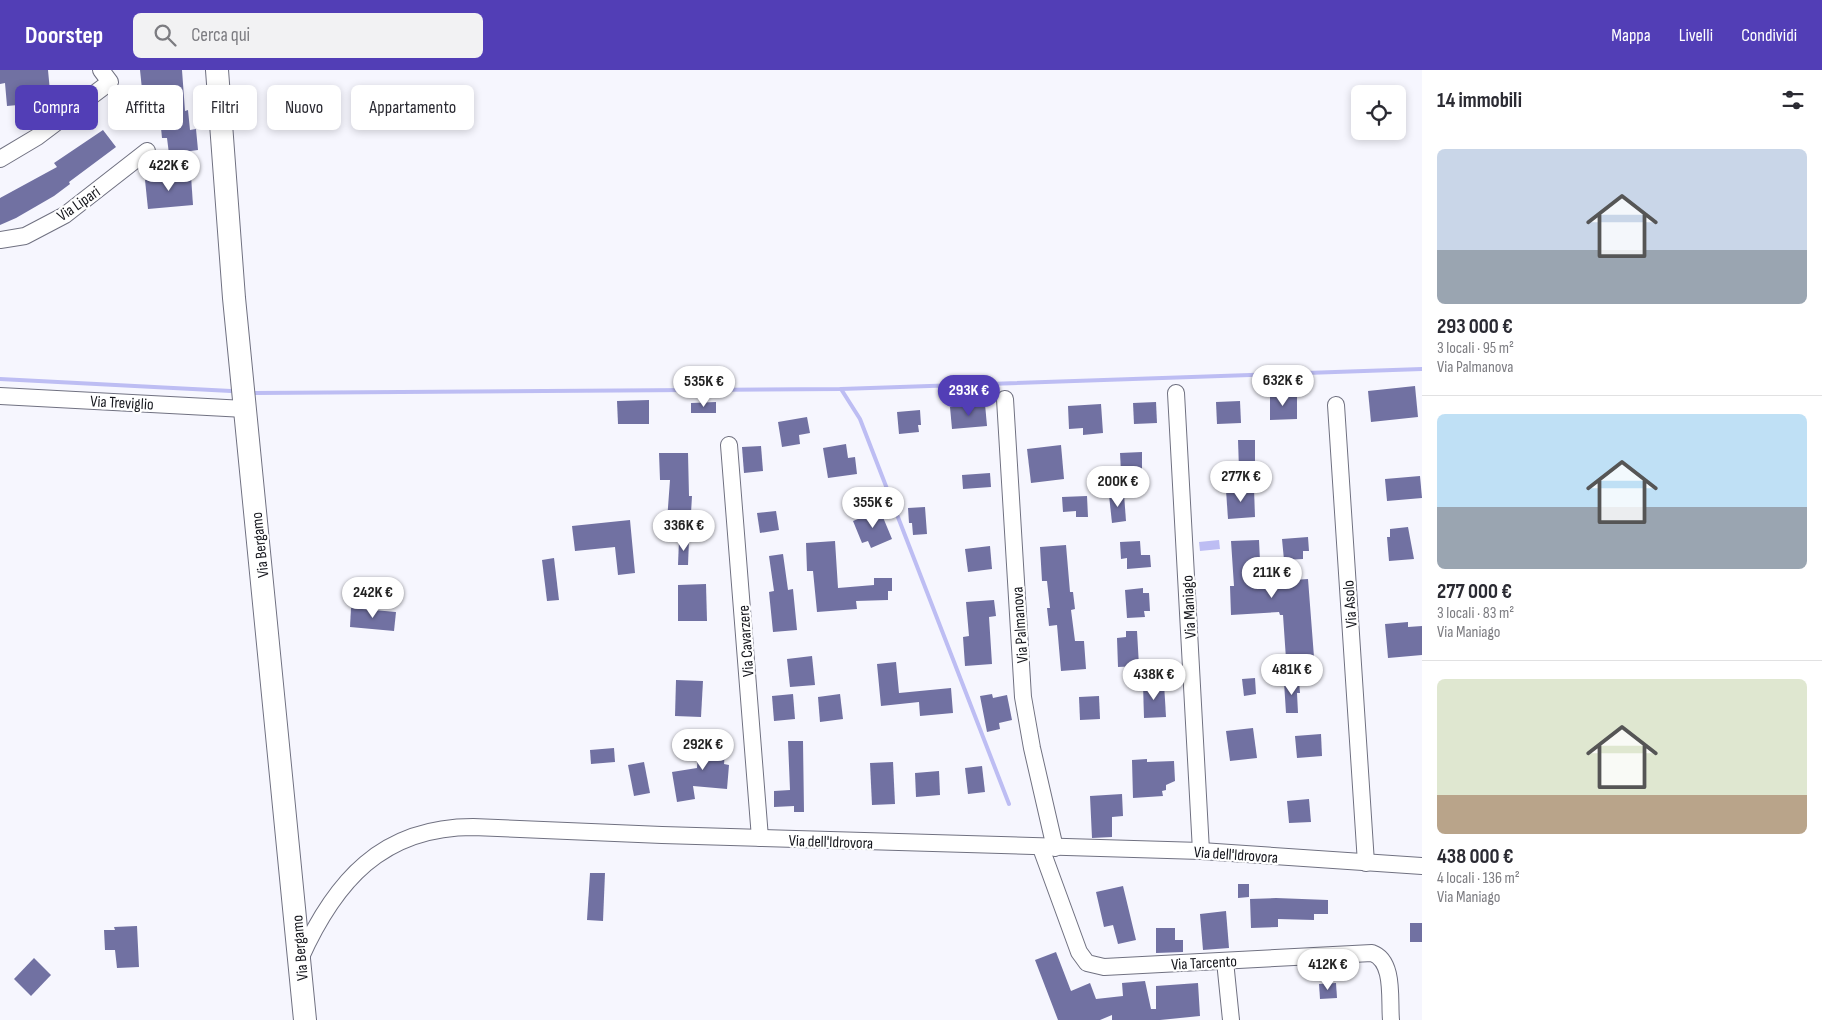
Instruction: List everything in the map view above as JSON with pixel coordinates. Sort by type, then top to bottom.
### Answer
[{"type":"street","name":"Via Bergamo","points":[[217,70],[234,298],[305,1020]]},
{"type":"street","points":[[0,159],[42,134],[106,76]]},
{"type":"street","name":"Via Lipari","points":[[0,240],[25,236],[65,215],[147,151]]},
{"type":"street","name":"Via Maniago","points":[[1176,393],[1202,851]]},
{"type":"street","name":"Via Treviglio","points":[[0,396],[245,409]]},
{"type":"street","name":"Via Palmanova","points":[[1005,399],[1023,696],[1048,848]]},
{"type":"street","name":"Via Asolo","points":[[1336,404],[1366,863]]},
{"type":"street","name":"Via Cavarzere","points":[[729,445],[760,838]]},
{"type":"street","name":"Via dell'Idrovora","points":[[300,959],[319,920],[356,873],[381,851],[399,840],[422,832],[474,827],[1048,848],[1202,851],[1422,866]]},
{"type":"street","name":"Via Tarcento","points":[[1048,848],[1079,952],[1087,963],[1104,967],[1367,952],[1375,954],[1384,962],[1387,969],[1391,1020]]},
{"type":"street","points":[[1226,961],[1231,1020]]},
{"type":"water","points":[[1219,540],[1220,549],[1200,551],[1199,542]]},
{"type":"building","points":[[0,70],[48,70],[49,85],[15,85],[15,105],[7,106],[5,83],[0,84]]},
{"type":"building","points":[[140,70],[182,70],[185,111],[188,110],[190,130],[196,130],[198,150],[169,154],[167,138],[162,138],[161,130],[183,130],[183,85],[142,85]]},
{"type":"building","points":[[103,130],[116,147],[69,182],[70,184],[54,196],[0,225],[0,198],[57,167],[54,163]]},
{"type":"building","points":[[191,176],[193,205],[148,209],[145,180]]},
{"type":"building","points":[[1415,386],[1418,417],[1371,422],[1368,391]]},
{"type":"building","points":[[1270,395],[1297,395],[1297,419],[1270,420]]},
{"type":"building","points":[[649,400],[649,424],[618,424],[617,401]]},
{"type":"building","points":[[1240,401],[1241,423],[1217,424],[1216,402]]},
{"type":"building","points":[[716,402],[716,413],[691,413],[691,403]]},
{"type":"building","points":[[1156,402],[1157,423],[1134,424],[1133,403]]},
{"type":"building","points":[[985,404],[987,426],[952,429],[950,407]]},
{"type":"building","points":[[1101,404],[1103,433],[1083,435],[1083,428],[1069,429],[1068,406]]},
{"type":"building","points":[[920,410],[921,425],[918,425],[919,432],[899,434],[897,412]]},
{"type":"building","points":[[807,417],[810,433],[799,435],[800,444],[782,447],[778,422]]},
{"type":"building","points":[[1238,440],[1255,440],[1255,469],[1239,469]]},
{"type":"building","points":[[846,444],[848,458],[855,457],[857,474],[828,478],[823,448]]},
{"type":"building","points":[[1061,445],[1064,479],[1031,483],[1027,449]]},
{"type":"building","points":[[761,446],[763,471],[744,473],[742,447]]},
{"type":"building","points":[[1142,452],[1142,471],[1121,472],[1120,453]]},
{"type":"building","points":[[659,453],[688,453],[689,496],[692,496],[691,513],[680,513],[680,522],[667,521],[670,480],[660,480]]},
{"type":"building","points":[[990,473],[991,487],[963,489],[962,475]]},
{"type":"building","points":[[1420,476],[1422,498],[1387,501],[1385,479]]},
{"type":"building","points":[[1254,488],[1255,517],[1228,519],[1226,490]]},
{"type":"building","points":[[1124,494],[1126,521],[1112,523],[1109,495]]},
{"type":"building","points":[[1087,496],[1088,517],[1076,517],[1076,511],[1063,512],[1062,497]]},
{"type":"building","points":[[925,507],[927,534],[913,535],[912,523],[909,523],[908,508]]},
{"type":"building","points":[[880,510],[892,539],[871,548],[868,541],[862,543],[853,521]]},
{"type":"building","points":[[776,511],[779,530],[760,533],[757,513]]},
{"type":"building","points":[[630,520],[635,573],[618,575],[615,547],[575,551],[572,526]]},
{"type":"building","points":[[1408,527],[1414,559],[1389,561],[1387,537],[1390,537],[1390,529]]},
{"type":"building","points":[[1308,537],[1309,551],[1303,551],[1303,559],[1284,560],[1282,539]]},
{"type":"building","points":[[679,540],[689,540],[688,565],[678,565]]},
{"type":"building","points":[[1259,540],[1261,582],[1308,579],[1314,657],[1286,659],[1283,615],[1280,615],[1279,612],[1231,615],[1230,586],[1234,586],[1231,541]]},
{"type":"building","points":[[835,541],[838,588],[874,585],[874,578],[892,578],[892,591],[888,591],[888,600],[856,601],[857,609],[817,612],[813,571],[807,571],[806,543]]},
{"type":"building","points":[[1140,541],[1141,555],[1150,555],[1151,567],[1127,569],[1127,558],[1121,559],[1120,542]]},
{"type":"building","points":[[1066,545],[1070,592],[1073,592],[1075,609],[1071,610],[1075,641],[1084,641],[1086,669],[1061,671],[1057,625],[1049,626],[1047,608],[1050,608],[1047,581],[1042,581],[1040,547]]},
{"type":"building","points":[[990,546],[992,569],[968,572],[965,549]]},
{"type":"building","points":[[783,554],[788,590],[793,589],[797,630],[773,632],[769,592],[774,591],[769,556]]},
{"type":"building","points":[[554,558],[559,600],[547,601],[542,560]]},
{"type":"building","points":[[706,584],[707,621],[678,621],[678,585]]},
{"type":"building","points":[[1143,588],[1143,593],[1149,593],[1150,611],[1144,611],[1145,617],[1127,618],[1125,590]]},
{"type":"building","points":[[994,600],[996,616],[989,617],[992,664],[965,666],[963,637],[969,636],[966,602]]},
{"type":"building","points":[[351,608],[396,612],[394,631],[350,627]]},
{"type":"building","points":[[1408,622],[1408,627],[1422,626],[1422,655],[1388,658],[1385,624]]},
{"type":"building","points":[[1126,631],[1137,631],[1139,666],[1118,667],[1117,638],[1126,637]]},
{"type":"building","points":[[812,656],[815,685],[790,687],[787,659]]},
{"type":"building","points":[[896,662],[899,693],[951,688],[953,713],[920,716],[919,702],[881,706],[877,664]]},
{"type":"building","points":[[1255,678],[1256,694],[1244,696],[1242,679]]},
{"type":"building","points":[[676,680],[703,681],[701,717],[675,716]]},
{"type":"building","points":[[1299,681],[1300,693],[1297,693],[1298,713],[1286,713],[1284,682]]},
{"type":"building","points":[[1164,683],[1166,717],[1144,718],[1143,684]]},
{"type":"building","points":[[793,694],[795,719],[774,721],[772,696]]},
{"type":"building","points":[[840,694],[843,719],[820,722],[818,697]]},
{"type":"building","points":[[992,694],[993,698],[1007,695],[1012,720],[999,723],[1000,729],[987,732],[980,696]]},
{"type":"building","points":[[1099,696],[1100,719],[1080,720],[1079,697]]},
{"type":"building","points":[[1253,728],[1257,758],[1230,761],[1226,731]]},
{"type":"building","points":[[1321,734],[1322,756],[1297,758],[1295,736]]},
{"type":"building","points":[[699,739],[726,741],[724,764],[729,765],[727,789],[693,786],[695,799],[677,802],[672,772],[697,768]]},
{"type":"building","points":[[788,741],[803,741],[804,812],[794,812],[794,806],[774,807],[774,791],[790,790]]},
{"type":"building","points":[[614,748],[615,762],[591,764],[590,750]]},
{"type":"building","points":[[1147,759],[1147,762],[1174,761],[1175,781],[1166,785],[1166,790],[1162,791],[1163,796],[1133,798],[1132,760]]},
{"type":"building","points":[[644,762],[650,793],[634,796],[628,765]]},
{"type":"building","points":[[893,762],[895,804],[872,805],[870,763]]},
{"type":"building","points":[[982,766],[985,792],[968,794],[965,768]]},
{"type":"building","points":[[939,771],[940,795],[916,797],[915,773]]},
{"type":"building","points":[[1122,794],[1123,816],[1112,817],[1112,837],[1092,838],[1090,796]]},
{"type":"building","points":[[1309,799],[1311,822],[1289,823],[1287,801]]},
{"type":"building","points":[[590,873],[605,873],[603,921],[587,920]]},
{"type":"building","points":[[1238,884],[1249,884],[1249,897],[1238,898]]},
{"type":"building","points":[[1123,886],[1136,940],[1118,944],[1113,925],[1104,927],[1096,892]]},
{"type":"building","points":[[1250,899],[1328,900],[1328,914],[1314,914],[1314,920],[1278,919],[1278,927],[1251,928]]},
{"type":"building","points":[[1226,911],[1229,948],[1203,950],[1200,914]]},
{"type":"building","points":[[1410,923],[1422,923],[1422,942],[1410,942]]},
{"type":"building","points":[[137,926],[139,967],[117,968],[115,950],[105,950],[104,930],[115,930],[114,927]]},
{"type":"building","points":[[1156,928],[1175,928],[1175,940],[1183,940],[1183,952],[1156,953]]},
{"type":"building","points":[[1056,952],[1071,991],[1090,983],[1096,999],[1123,996],[1122,983],[1145,981],[1151,1009],[1156,1009],[1156,986],[1198,983],[1200,1016],[1160,1020],[1112,1020],[1112,1015],[1100,1020],[1058,1020],[1035,960]]},
{"type":"building","points":[[34,958],[51,975],[31,996],[14,979]]},
{"type":"building","points":[[1336,983],[1337,998],[1320,999],[1319,984]]},
{"type":"waterway","points":[[255,393],[841,389],[1422,369]]},
{"type":"waterway","points":[[0,379],[231,391]]},
{"type":"waterway","points":[[841,389],[860,419],[1009,804]]}]
